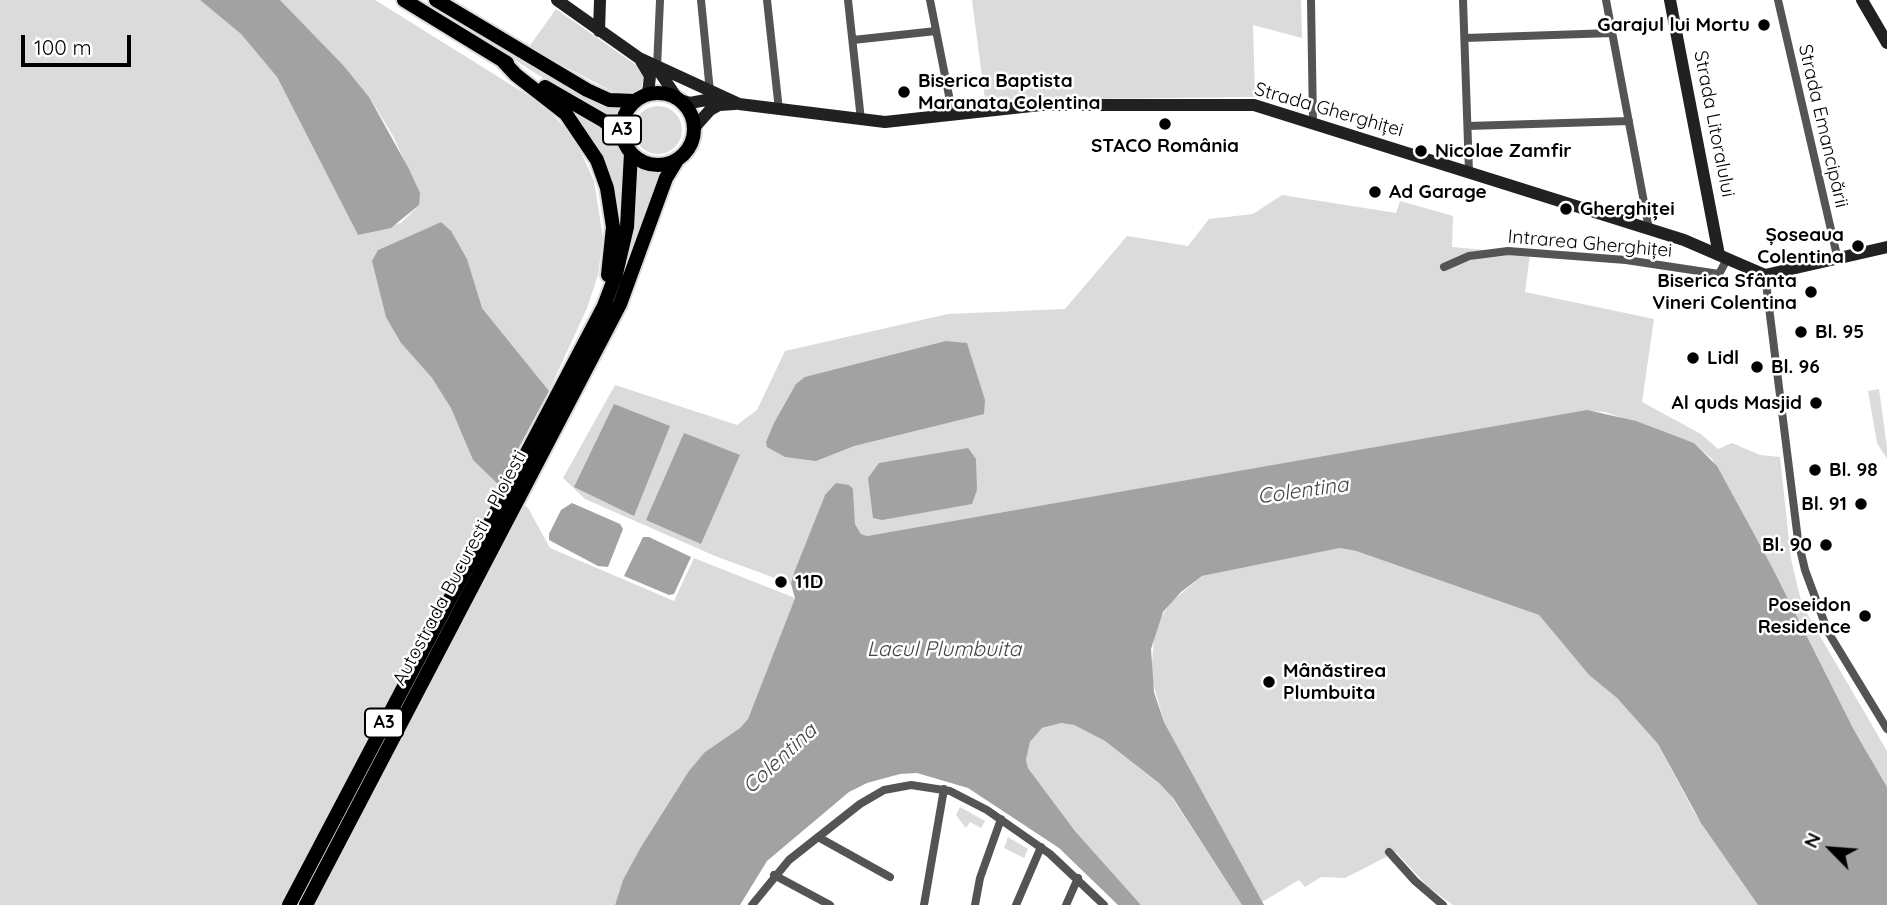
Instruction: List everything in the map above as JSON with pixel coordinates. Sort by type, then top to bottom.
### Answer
[{"type":"highway","name":"A3","points":[[404,0],[604,121],[623,138],[631,153],[631,190],[625,240],[612,287],[587,338],[573,380]]},
{"type":"highway","name":"A3","points":[[436,0],[537,62],[603,98],[642,98],[662,93],[678,99]]},
{"type":"highway","points":[[496,56],[566,114],[588,144],[604,180],[613,228],[610,263],[587,338]]},
{"type":"highway","name":"A3","points":[[623,138],[625,114],[642,98]]},
{"type":"highway","points":[[678,99],[690,113],[694,128]]},
{"type":"highway","name":"A3","points":[[631,153],[653,165],[677,160],[691,143],[694,128]]},
{"type":"highway","name":"Autostrada Bucuresti - Ploiesti","points":[[287,905],[478,559],[573,380],[632,277],[666,178],[677,160]]},
{"type":"highway","name":"Autostrada Bucuresti - Ploiesti","points":[[308,905],[478,559]]},
{"type":"main road","name":"Strada Gherghiței","points":[[557,0],[639,58],[739,104],[861,121],[906,122],[1041,104],[1261,106],[1649,229],[1765,275]]},
{"type":"main road","points":[[599,31],[600,0]]},
{"type":"main road","name":"Strada Litoralului","points":[[1670,0],[1723,257]]},
{"type":"main road","points":[[1862,0],[1887,43]]},
{"type":"main road","points":[[639,58],[650,73],[642,98]]},
{"type":"main road","name":"Strada Gherghiței","points":[[657,68],[678,99]]},
{"type":"main road","points":[[678,99],[690,103],[716,95]]},
{"type":"main road","name":"Strada Gherghiței","points":[[694,128],[701,118],[715,107],[739,104]]},
{"type":"main road","points":[[1765,275],[1887,247]]},
{"type":"street","points":[[657,68],[660,0]]},
{"type":"street","points":[[701,0],[716,95]]},
{"type":"street","points":[[767,0],[779,110]]},
{"type":"street","points":[[848,0],[861,121]]},
{"type":"street","points":[[930,0],[953,116]]},
{"type":"street","points":[[1311,0],[1313,123]]},
{"type":"street","points":[[1464,0],[1469,172]]},
{"type":"street","points":[[1606,0],[1649,229]]},
{"type":"street","name":"Strada Emancipării","points":[[1778,0],[1838,260]]},
{"type":"street","points":[[853,40],[936,31]]},
{"type":"street","points":[[1465,38],[1612,33]]},
{"type":"street","points":[[1468,126],[1629,121]]},
{"type":"street","name":"Intrarea Gherghiței","points":[[1444,267],[1469,256],[1507,251],[1626,260],[1719,274],[1723,257]]},
{"type":"street","points":[[1765,275],[1798,540],[1805,570],[1828,632],[1887,729]]},
{"type":"street","points":[[752,905],[774,875],[818,837],[884,790],[911,785],[944,789],[1001,819],[1078,877],[1104,905]]},
{"type":"street","points":[[924,905],[944,789]]},
{"type":"street","points":[[975,905],[980,878],[1001,819]]},
{"type":"street","points":[[818,837],[890,877]]},
{"type":"street","points":[[1016,905],[1041,847]]},
{"type":"street","points":[[1390,852],[1415,881],[1443,905]]},
{"type":"street","points":[[774,875],[830,905]]},
{"type":"street","points":[[1066,905],[1078,877]]},
{"type":"shaded area","points":[[0,0],[200,0],[241,34],[277,77],[358,235],[401,223],[419,205],[414,182],[393,136],[369,97],[344,66],[280,0],[375,0],[529,96],[553,115],[575,139],[594,181],[603,238],[598,275],[587,308],[549,391],[482,308],[441,222],[378,250],[401,343],[432,378],[452,408],[473,460],[528,508],[550,548],[674,601],[694,558],[795,598],[748,719],[740,728],[705,752],[623,880],[615,905],[0,905]]},
{"type":"shaded area","points":[[972,0],[1301,0],[1302,38],[1253,25],[1255,97],[985,100]]},
{"type":"shaded area","points":[[556,9],[639,67],[645,76],[640,91],[630,94],[611,91],[529,47]]},
{"type":"shaded area","points":[[499,46],[535,67],[623,107],[616,125],[498,49]]},
{"type":"shaded area","points":[[563,106],[602,124],[616,138],[625,159],[622,234],[615,207]]},
{"type":"shaded area","points":[[658,106],[675,113],[682,130],[675,147],[658,154],[641,147],[634,130],[641,113]]},
{"type":"shaded area","points":[[636,168],[660,174],[631,263],[601,330]]},
{"type":"shaded area","points":[[1282,195],[1396,213],[1400,201],[1453,216],[1452,247],[1530,254],[1525,292],[1654,319],[1642,402],[1701,434],[1718,449],[1732,443],[1760,455],[1780,457],[1791,559],[1802,605],[1887,751],[1887,787],[1854,730],[1772,567],[1712,459],[1694,443],[1605,412],[1586,411],[867,536],[861,534],[855,524],[853,489],[825,495],[791,584],[715,556],[585,499],[563,478],[615,385],[737,425],[757,410],[785,351],[948,314],[1065,309],[1127,236],[1188,246],[1209,219],[1253,214]]},
{"type":"shaded area","points":[[1879,389],[1887,459],[1877,443],[1868,391]]},
{"type":"shaded area","points":[[1340,548],[1356,551],[1539,615],[1589,675],[1617,698],[1658,744],[1694,812],[1758,905],[1453,905],[1428,887],[1396,852],[1345,878],[1321,877],[1305,887],[1299,880],[1262,902],[1164,722],[1151,676],[1154,637],[1158,622],[1171,602],[1202,576]]},
{"type":"shaded area","points":[[1061,723],[1074,725],[1105,741],[1167,790],[1242,905],[1141,905],[1075,831],[1028,768],[1026,760],[1030,742],[1042,728]]},
{"type":"shaded area","points":[[960,807],[985,821],[981,828],[970,822],[966,828],[956,815]]},
{"type":"shaded area","points":[[1008,837],[1028,849],[1024,858],[1004,848]]},
{"type":"water","points":[[200,0],[280,0],[344,66],[369,97],[409,169],[420,193],[419,205],[391,228],[358,235],[277,77],[241,34]]},
{"type":"water","points":[[441,222],[451,231],[467,259],[482,308],[549,391],[499,485],[473,460],[451,408],[432,378],[401,343],[386,317],[372,261],[378,250]]},
{"type":"water","points":[[946,341],[967,343],[985,400],[984,414],[854,446],[816,461],[785,457],[767,447],[766,442],[774,423],[796,384],[805,377]]},
{"type":"water","points":[[614,404],[670,426],[634,516],[574,487]]},
{"type":"water","name":"Lacul Plumbuita","points":[[1587,410],[1636,421],[1694,443],[1717,466],[1772,567],[1854,730],[1887,787],[1887,905],[1758,905],[1701,823],[1658,744],[1617,698],[1589,675],[1539,615],[1356,551],[1340,548],[1202,576],[1181,592],[1163,612],[1151,649],[1154,692],[1164,722],[1264,905],[1242,905],[1173,798],[1160,784],[1105,741],[1074,725],[1061,723],[1042,728],[1030,742],[1026,760],[1028,768],[1075,831],[1141,905],[1118,905],[1059,848],[968,788],[917,773],[900,774],[867,783],[849,792],[767,861],[740,905],[615,905],[623,880],[641,847],[689,771],[705,752],[740,728],[748,719],[795,598],[791,584],[794,573],[825,495],[836,483],[849,485],[853,489],[855,524],[861,534],[867,536]]},
{"type":"water","points":[[684,433],[740,455],[701,544],[646,520]]},
{"type":"water","points":[[968,448],[976,459],[977,490],[972,504],[882,520],[873,518],[868,478],[879,463]]},
{"type":"water","points":[[572,503],[620,524],[623,529],[608,567],[598,566],[549,540],[549,534],[561,510]]},
{"type":"water","points":[[643,537],[649,537],[691,557],[674,594],[669,595],[624,576]]},
{"type":"place","name":"Garajul lui Mortu","points":[[1764,25]]},
{"type":"place","name":"Biserica Baptista Maranata Colentina","points":[[904,92]]},
{"type":"place","name":"STACO România","points":[[1165,124]]},
{"type":"place","name":"Nicolae Zamfir","points":[[1421,151]]},
{"type":"place","name":"Ad Garage","points":[[1375,192]]},
{"type":"place","name":"Gherghiței","points":[[1566,209]]},
{"type":"place","name":"Șoseaua Colentina","points":[[1858,246]]},
{"type":"place","name":"Biserica Sfânta Vineri Colentina","points":[[1811,292]]},
{"type":"place","name":"Bl. 95","points":[[1801,332]]},
{"type":"place","name":"Lidl","points":[[1693,358]]},
{"type":"place","name":"Bl. 96","points":[[1757,367]]},
{"type":"place","name":"Al quds Masjid","points":[[1816,403]]},
{"type":"place","name":"Bl. 98","points":[[1815,470]]},
{"type":"place","name":"Bl. 91","points":[[1861,504]]},
{"type":"place","name":"Bl. 90","points":[[1826,545]]},
{"type":"place","name":"11D","points":[[781,582]]},
{"type":"place","name":"Poseidon Residence","points":[[1865,616]]},
{"type":"place","name":"Mânăstirea Plumbuita","points":[[1269,682]]},
{"type":"water label","name":"Colentina","points":[[1303,491]]},
{"type":"water label","name":"Colentina","points":[[780,759]]}]
